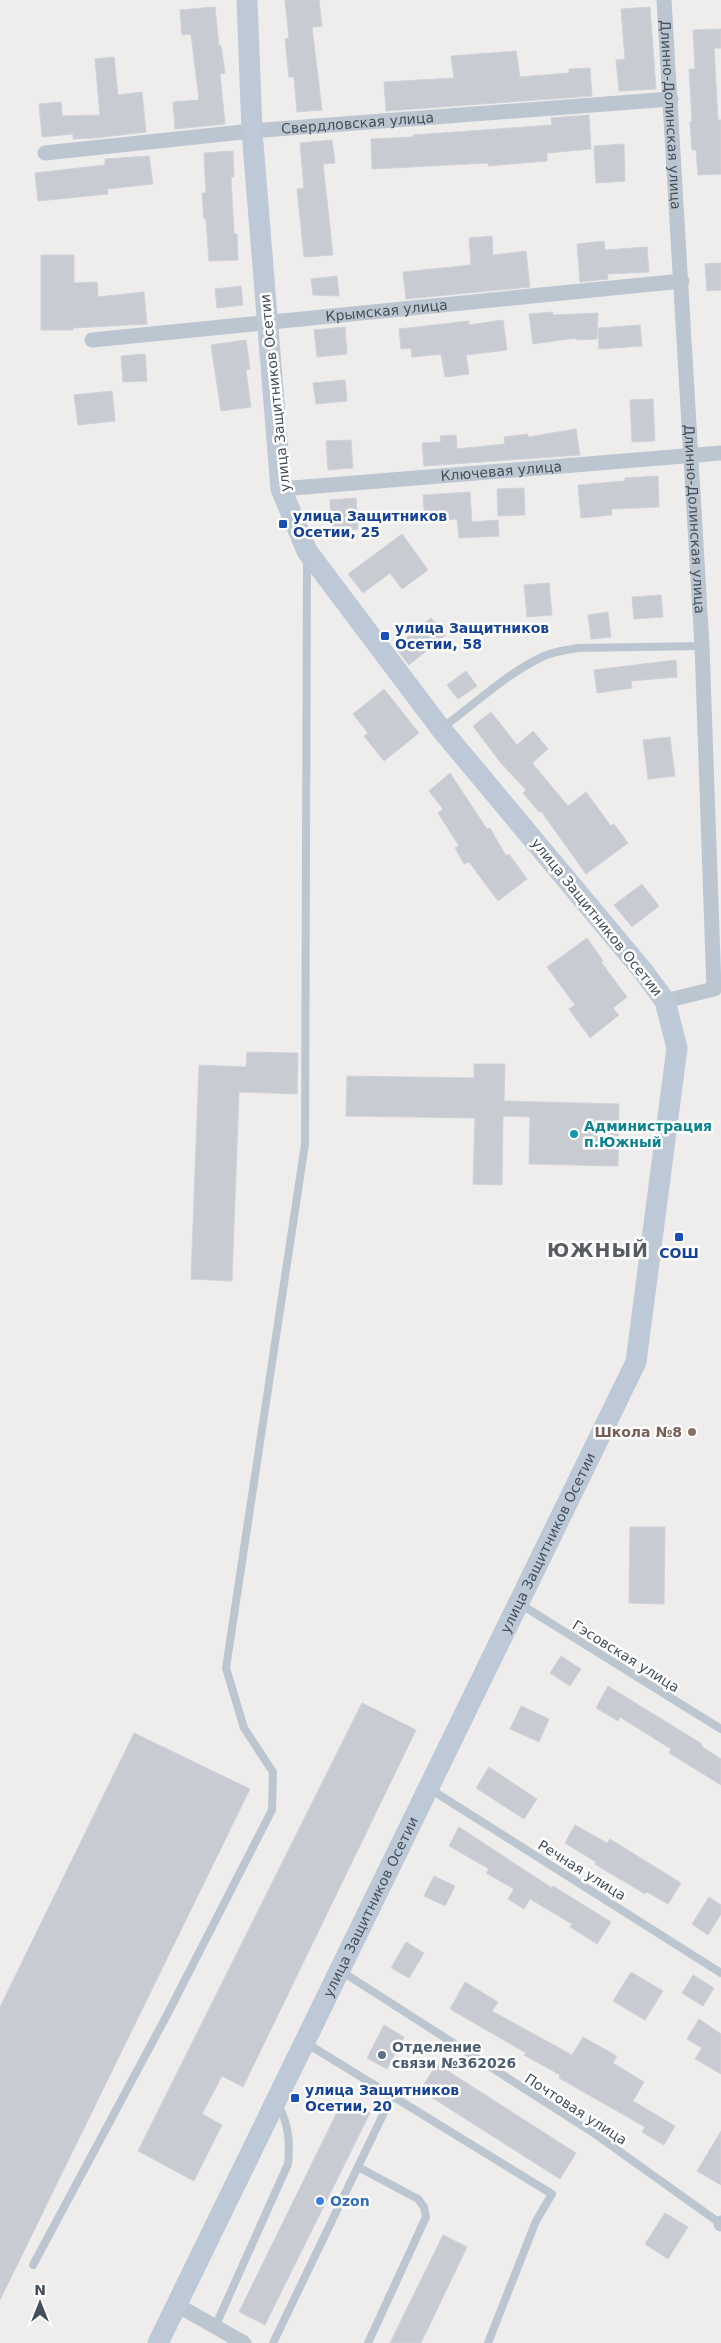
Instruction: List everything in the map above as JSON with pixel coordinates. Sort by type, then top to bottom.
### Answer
[{"type":"street","name":"улица Защитников Осетии","points":[[158,2343],[636,1362],[677,1048],[665,1002],[643,971],[441,730],[307,551],[281,489],[252,131],[247,0]]},
{"type":"street","name":"Длинно-Долинская улица","points":[[664,0],[702,646],[717,989],[665,1002]]},
{"type":"street","name":"Свердловская улица","points":[[45,153],[252,131],[671,99]]},
{"type":"street","name":"Крымская улица","points":[[92,340],[682,281]]},
{"type":"street","name":"Ключевая улица","points":[[281,489],[721,453]]},
{"type":"street","points":[[176,2305],[244,2343]]},
{"type":"lane","points":[[33,2265],[168,2013],[272,1810],[273,1772],[244,1728],[226,1668],[305,1144],[307,551]]},
{"type":"lane","points":[[441,730],[522,668],[552,653],[578,648],[702,646]]},
{"type":"lane","name":"Гэсовская улица","points":[[518,1604],[721,1729]]},
{"type":"lane","name":"Речная улица","points":[[429,1788],[721,1973]]},
{"type":"lane","name":"Почтовая улица","points":[[340,1970],[595,2134],[721,2224]]},
{"type":"lane","points":[[304,2042],[552,2194],[536,2222],[488,2343]]},
{"type":"lane","points":[[273,2343],[392,2096]]},
{"type":"lane","points":[[215,2327],[288,2164],[290,2140],[286,2120],[276,2101]]},
{"type":"lane","points":[[358,2167],[418,2199],[424,2207],[426,2217],[368,2343]]},
{"type":"building","points":[[285,0],[319,0],[322,26],[312,27],[322,110],[297,112],[294,77],[289,77],[285,39],[289,38]]},
{"type":"building","points":[[215,7],[219,46],[221,46],[225,73],[220,74],[225,124],[175,129],[173,102],[199,100],[191,34],[182,35],[180,10]]},
{"type":"building","points":[[650,7],[656,89],[619,91],[616,60],[625,59],[621,9]]},
{"type":"building","points":[[721,29],[721,48],[714,48],[718,120],[721,120],[721,174],[698,175],[696,150],[692,150],[690,122],[692,122],[689,69],[695,69],[693,30]]},
{"type":"building","points":[[516,51],[520,77],[569,73],[569,69],[590,68],[592,96],[386,111],[384,82],[454,78],[451,56]]},
{"type":"building","points":[[114,57],[118,95],[142,92],[146,132],[95,138],[73,139],[73,134],[42,137],[39,104],[61,102],[62,116],[100,115],[95,59]]},
{"type":"building","points":[[589,115],[591,149],[547,153],[547,161],[488,166],[488,163],[372,169],[371,139],[552,125],[551,118]]},
{"type":"building","points":[[332,140],[335,163],[323,164],[333,255],[304,257],[297,189],[304,188],[300,143]]},
{"type":"building","points":[[624,144],[625,181],[596,183],[594,146]]},
{"type":"building","points":[[233,151],[234,177],[231,177],[234,234],[237,234],[238,260],[209,261],[202,193],[206,193],[204,153]]},
{"type":"building","points":[[149,156],[153,184],[107,189],[108,194],[38,201],[35,173],[105,165],[105,159]]},
{"type":"building","points":[[492,236],[493,255],[526,251],[530,287],[406,299],[403,272],[471,265],[469,238]]},
{"type":"building","points":[[604,241],[605,250],[647,247],[649,272],[607,274],[608,279],[580,282],[577,244]]},
{"type":"building","points":[[41,255],[74,255],[74,283],[97,282],[98,297],[144,292],[147,324],[73,328],[73,330],[41,330]]},
{"type":"building","points":[[721,263],[721,290],[707,291],[705,264]]},
{"type":"building","points":[[337,276],[339,296],[313,295],[311,279]]},
{"type":"building","points":[[241,286],[243,305],[217,308],[215,289]]},
{"type":"building","points":[[552,312],[553,315],[598,313],[597,339],[576,340],[576,338],[533,344],[529,314]]},
{"type":"building","points":[[503,320],[507,350],[466,355],[469,374],[445,377],[441,354],[412,357],[411,348],[401,349],[399,329],[469,321],[469,325]]},
{"type":"building","points":[[640,325],[642,346],[599,349],[598,328]]},
{"type":"building","points":[[345,327],[347,354],[317,357],[314,330]]},
{"type":"building","points":[[246,340],[250,369],[246,370],[251,407],[221,411],[211,345]]},
{"type":"building","points":[[145,354],[147,381],[123,382],[121,356]]},
{"type":"building","points":[[345,380],[347,401],[316,404],[313,383]]},
{"type":"building","points":[[112,391],[115,421],[78,425],[74,395]]},
{"type":"building","points":[[653,399],[655,441],[632,442],[630,400]]},
{"type":"building","points":[[576,429],[580,455],[424,466],[422,443],[441,442],[440,436],[456,435],[457,449],[505,444],[504,437],[528,434],[528,437]]},
{"type":"building","points":[[351,440],[353,468],[328,470],[326,441]]},
{"type":"building","points":[[658,476],[659,507],[611,509],[612,515],[581,518],[578,485],[625,481],[625,478]]},
{"type":"building","points":[[524,488],[525,515],[498,516],[497,489]]},
{"type":"building","points":[[470,492],[472,522],[498,520],[499,536],[459,538],[457,519],[425,521],[423,495]]},
{"type":"building","points":[[356,498],[358,529],[332,531],[330,500]]},
{"type":"building","points":[[402,534],[428,570],[402,589],[390,573],[363,593],[348,574]]},
{"type":"building","points":[[549,583],[552,615],[527,617],[524,585]]},
{"type":"building","points":[[661,595],[663,617],[634,619],[632,597]]},
{"type":"building","points":[[608,612],[611,637],[591,639],[588,615]]},
{"type":"building","points":[[431,618],[446,635],[409,665],[395,647]]},
{"type":"building","points":[[676,660],[677,677],[631,681],[632,688],[597,693],[594,670]]},
{"type":"building","points":[[466,671],[477,686],[458,699],[447,685]]},
{"type":"building","points":[[384,689],[419,733],[384,761],[364,736],[368,733],[353,714]]},
{"type":"building","points":[[491,712],[517,745],[533,731],[548,749],[532,763],[568,806],[586,792],[611,826],[614,824],[628,843],[586,874],[541,811],[539,812],[523,793],[526,790],[500,762],[473,726]]},
{"type":"building","points":[[670,737],[675,776],[648,779],[643,740]]},
{"type":"building","points":[[450,773],[487,829],[490,828],[506,856],[509,854],[527,879],[498,901],[469,862],[464,864],[455,848],[459,846],[438,813],[443,809],[429,791]]},
{"type":"building","points":[[642,884],[659,906],[632,927],[614,905]]},
{"type":"building","points":[[587,938],[603,961],[601,962],[627,997],[613,1008],[619,1015],[590,1038],[569,1009],[575,1005],[547,967]]},
{"type":"building","points":[[247,1052],[298,1053],[297,1094],[239,1092],[232,1281],[191,1279],[199,1065],[246,1067]]},
{"type":"building","points":[[474,1064],[505,1064],[504,1101],[619,1104],[618,1166],[529,1164],[530,1117],[503,1116],[502,1185],[473,1184],[475,1118],[346,1116],[347,1076],[474,1078]]},
{"type":"building","points":[[630,1527],[665,1527],[664,1604],[629,1603]]},
{"type":"building","points":[[561,1656],[581,1669],[570,1686],[550,1673]]},
{"type":"building","points":[[608,1686],[702,1744],[701,1746],[721,1759],[721,1785],[669,1753],[671,1749],[620,1717],[618,1721],[596,1708]]},
{"type":"building","points":[[362,1703],[416,1730],[243,2087],[222,2076],[202,2114],[222,2125],[194,2181],[138,2151]]},
{"type":"building","points":[[521,1706],[549,1719],[539,1742],[510,1729]]},
{"type":"building","points":[[134,1733],[250,1789],[0,2300],[0,2007]]},
{"type":"building","points":[[489,1767],[537,1799],[524,1819],[476,1788]]},
{"type":"building","points":[[575,1825],[607,1843],[610,1839],[681,1883],[668,1904],[647,1892],[645,1894],[595,1864],[596,1862],[565,1843]]},
{"type":"building","points":[[459,1827],[552,1888],[553,1886],[611,1922],[597,1944],[570,1927],[572,1924],[530,1899],[524,1909],[508,1899],[514,1889],[486,1873],[489,1869],[449,1846]]},
{"type":"building","points":[[434,1876],[455,1886],[445,1906],[424,1896]]},
{"type":"building","points":[[709,1897],[721,1905],[721,1914],[708,1935],[692,1924]]},
{"type":"building","points":[[406,1942],[424,1953],[409,1978],[391,1968]]},
{"type":"building","points":[[631,1972],[663,1991],[645,2020],[613,2001]]},
{"type":"building","points":[[693,1975],[714,1988],[703,2006],[682,1993]]},
{"type":"building","points":[[465,1982],[498,2002],[492,2011],[572,2055],[583,2037],[617,2056],[613,2063],[644,2082],[633,2101],[675,2126],[664,2145],[642,2132],[645,2127],[559,2078],[560,2075],[524,2055],[526,2053],[450,2009]]},
{"type":"building","points":[[699,2019],[721,2034],[721,2074],[695,2059],[702,2048],[687,2039]]},
{"type":"building","points":[[384,2025],[404,2037],[387,2069],[367,2058]]},
{"type":"building","points":[[437,2064],[576,2153],[560,2179],[420,2090]]},
{"type":"building","points":[[343,2100],[370,2113],[265,2325],[239,2312]]},
{"type":"building","points":[[721,2131],[721,2185],[697,2171]]},
{"type":"building","points":[[665,2213],[688,2227],[668,2259],[645,2244]]},
{"type":"building","points":[[443,2235],[467,2247],[421,2343],[390,2343]]},
{"type":"place","name":"улица Защитников Осетии, 25","points":[[283,524]]},
{"type":"place","name":"улица Защитников Осетии, 58","points":[[385,636]]},
{"type":"place","name":"Администрация п.Южный","points":[[574,1134]]},
{"type":"place","name":"СОШ","points":[[679,1237]]},
{"type":"place","name":"Школа №8","points":[[692,1432]]},
{"type":"place","name":"Отделение связи №362026","points":[[382,2055]]},
{"type":"place","name":"улица Защитников Осетии, 20","points":[[295,2098]]},
{"type":"place","name":"Ozon","points":[[320,2201]]},
{"type":"district","name":"ЮЖНЫЙ","points":[[598,1250]]}]
